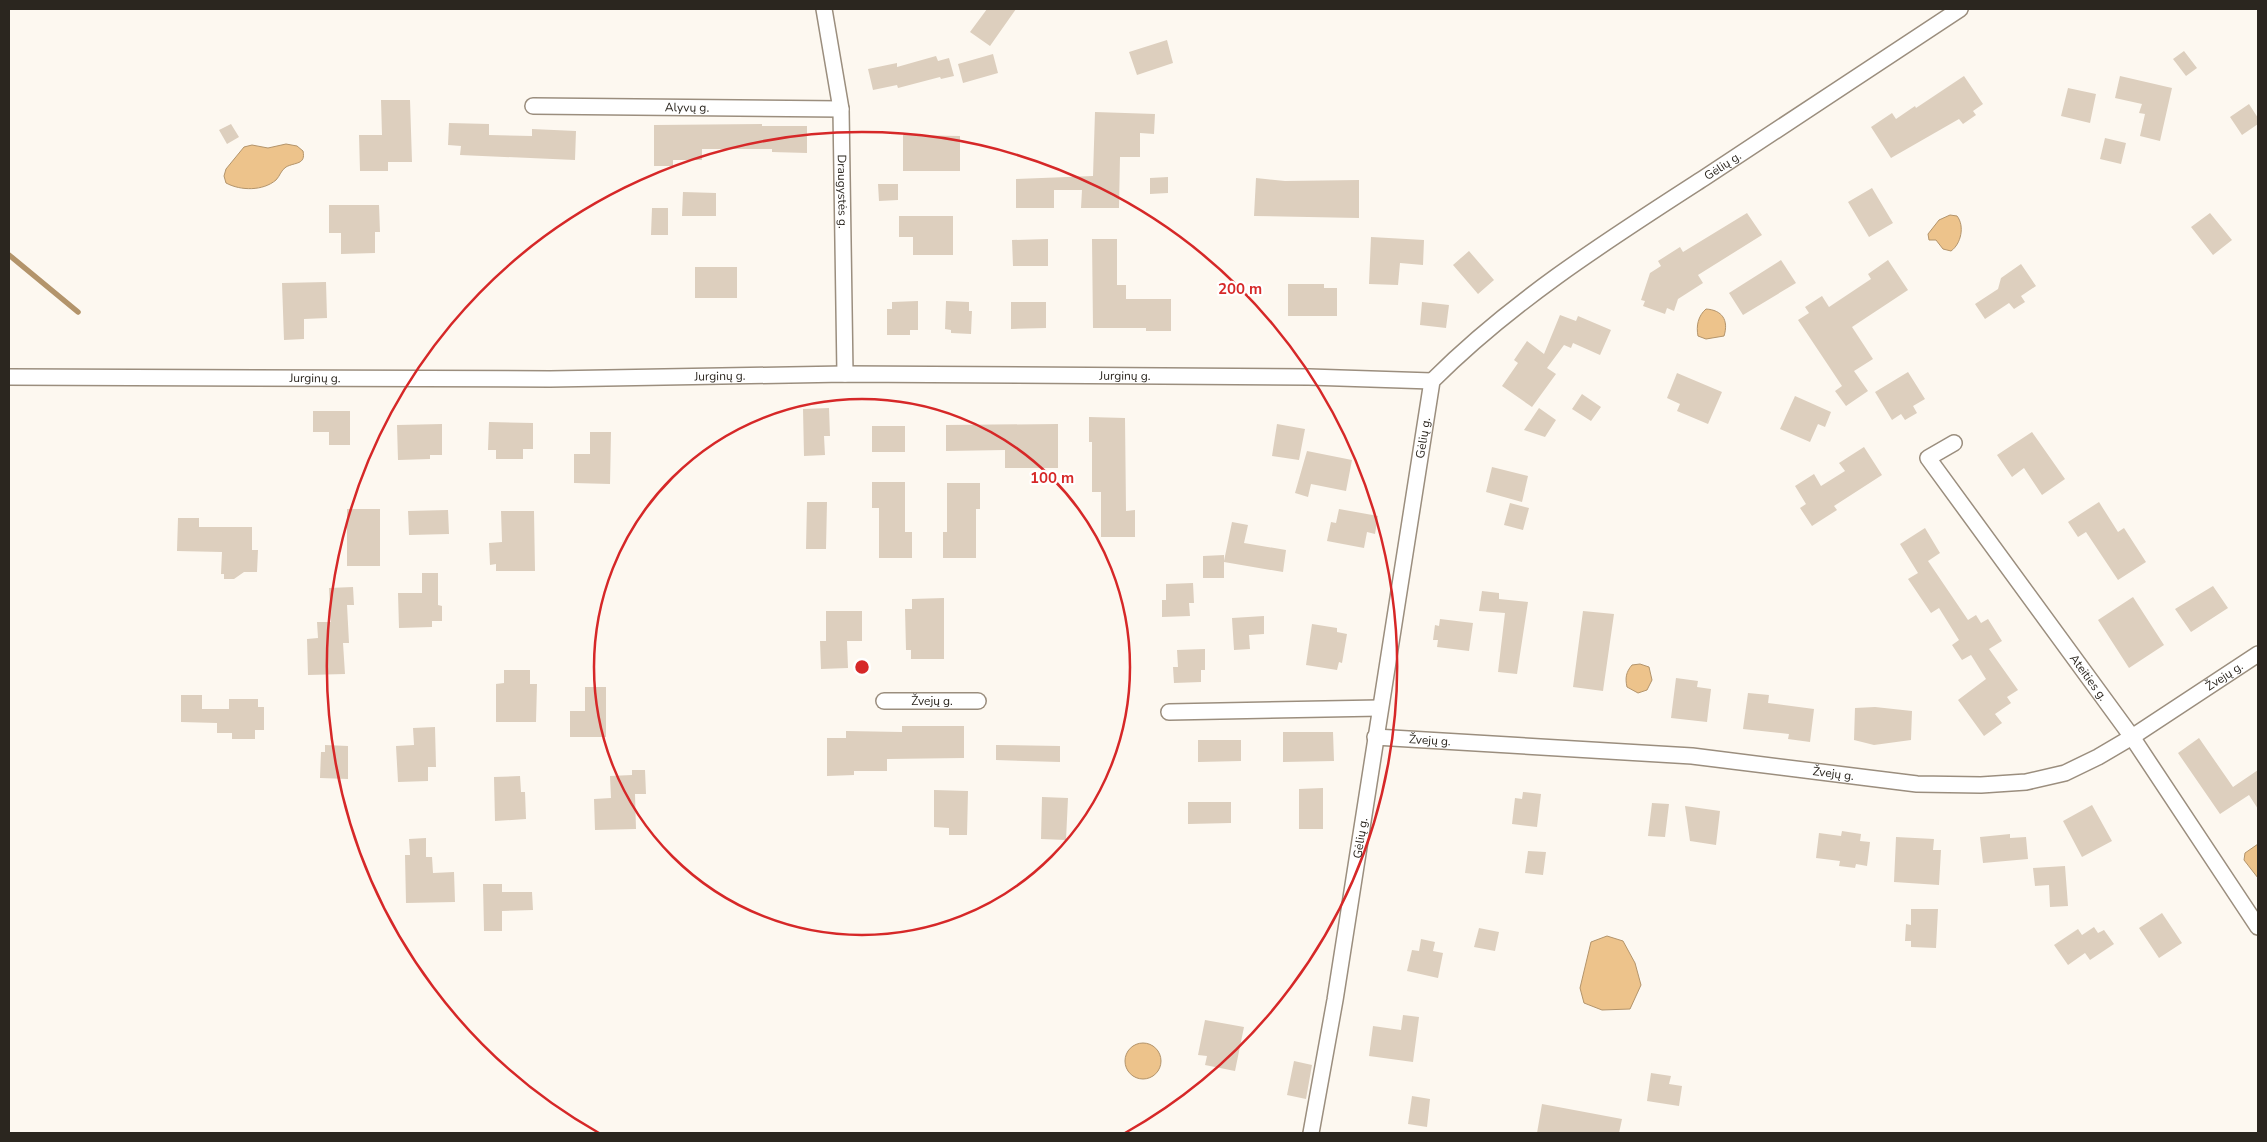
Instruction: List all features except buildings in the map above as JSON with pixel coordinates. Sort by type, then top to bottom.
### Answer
[{"type":"street","name":"Draugystės g.","points":[[824,9],[841,109],[845,374]]},
{"type":"street","name":"Gėlių g.","points":[[1311,1133],[1336,991],[1432,381],[1466,346],[1512,308],[1580,258],[1960,9]]},
{"type":"street","name":"Alyvų g.","points":[[533,106],[841,109]]},
{"type":"street","name":"Jurginų g.","points":[[9,377],[550,379],[845,374],[1308,377],[1432,381]]},
{"type":"street","name":"Ateities g.","points":[[1954,443],[1928,458],[2132,737],[2258,927]]},
{"type":"street","name":"Žvejų g.","points":[[1375,737],[1692,756],[1917,784],[1981,785],[2026,782],[2065,773],[2132,737],[2258,654]]},
{"type":"street","name":"Žvejų g.","points":[[884,700],[978,701]]},
{"type":"street","points":[[1169,712],[1380,708]]},
{"type":"shaded area","points":[[286,144],[297,146],[303,151],[303,159],[284,168],[271,184],[252,189],[232,186],[226,183],[224,176],[226,169],[244,147],[252,145],[268,148]]},
{"type":"shaded area","points":[[1950,215],[1957,216],[1961,225],[1961,235],[1951,251],[1943,249],[1936,240],[1929,240],[1928,234],[1939,220]]},
{"type":"shaded area","points":[[1706,309],[1716,311],[1723,317],[1726,325],[1724,336],[1706,339],[1698,336],[1698,321]]},
{"type":"shaded area","points":[[1640,664],[1649,667],[1652,680],[1647,690],[1638,693],[1627,687],[1626,678],[1628,670],[1632,665]]},
{"type":"shaded area","points":[[2258,844],[2258,878],[2244,860],[2245,853]]},
{"type":"shaded area","points":[[1607,936],[1623,941],[1635,963],[1641,985],[1630,1009],[1602,1010],[1584,1003],[1580,988],[1591,942]]},
{"type":"shaded area","points":[[1143,1043],[1150,1044],[1156,1048],[1160,1054],[1160,1068],[1156,1074],[1150,1078],[1143,1079],[1136,1078],[1130,1074],[1126,1068],[1125,1061],[1126,1054],[1130,1048],[1136,1044]]},
{"type":"waterway","points":[[9,255],[78,312]]}]
